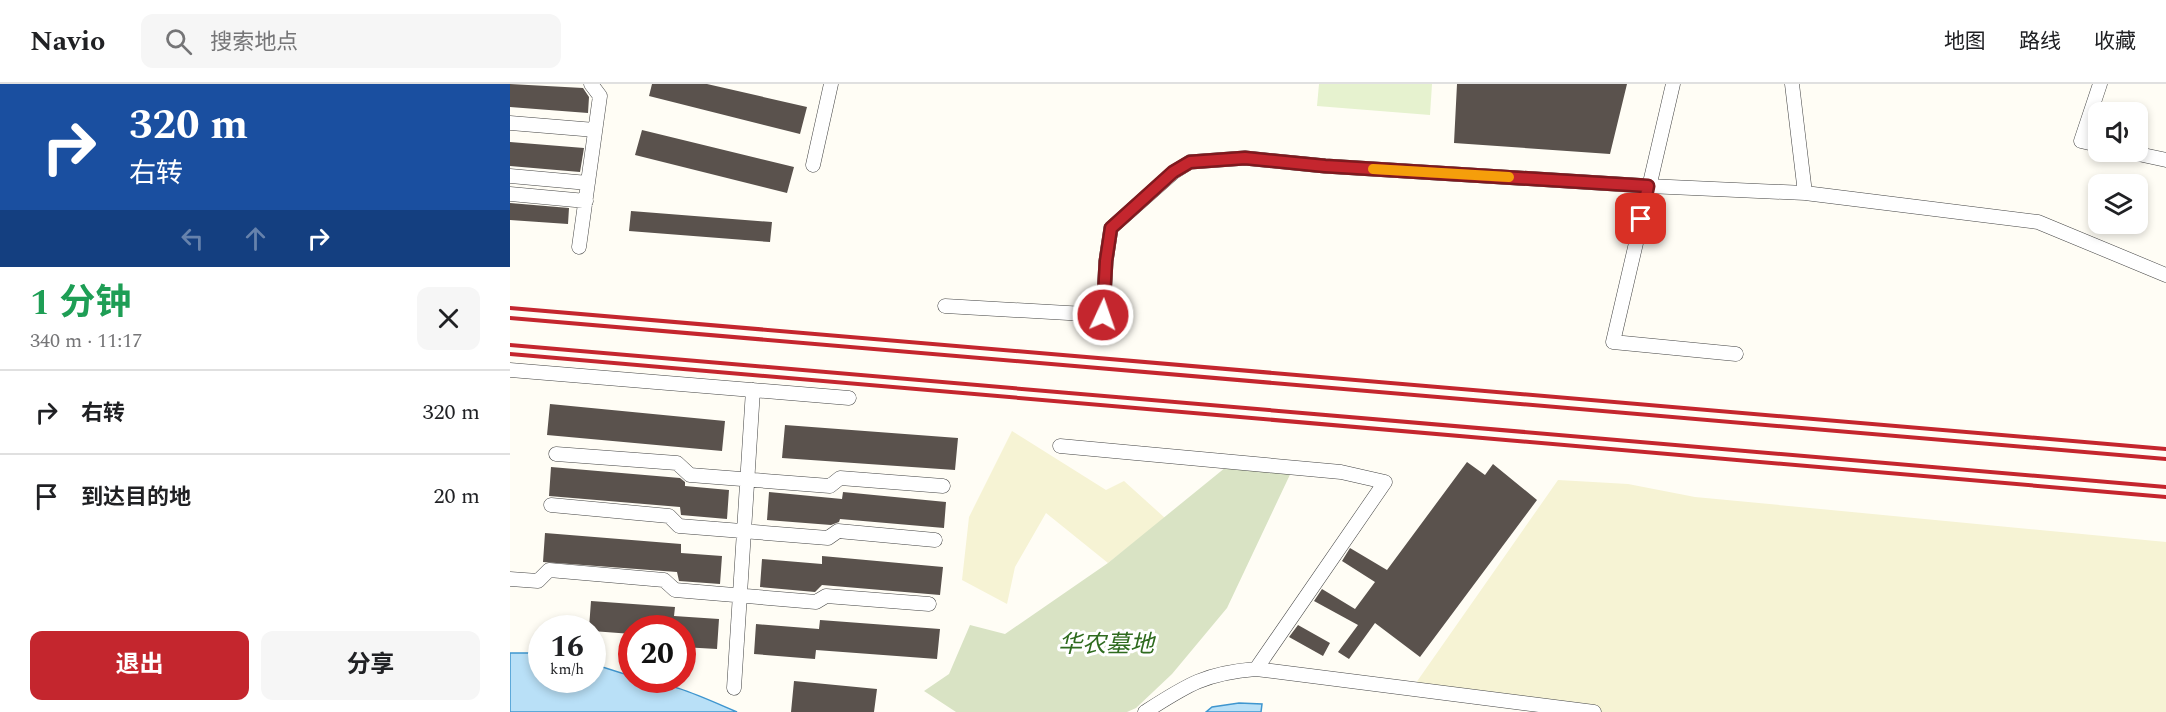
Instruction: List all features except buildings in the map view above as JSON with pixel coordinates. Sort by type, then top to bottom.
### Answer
[{"type":"street","points":[[579,247],[600,96],[591,84]]},
{"type":"street","points":[[813,165],[831,84]]},
{"type":"street","points":[[1673,84],[1613,342],[1736,354]]},
{"type":"street","points":[[1792,84],[1804,192]]},
{"type":"street","points":[[2094,102],[2100,84]]},
{"type":"street","points":[[2088,120],[2081,141],[2088,143]]},
{"type":"street","points":[[510,123],[595,130]]},
{"type":"street","points":[[2148,156],[2166,160]]},
{"type":"street","points":[[945,306],[1103,315],[1106,261],[1111,228],[1173,172],[1190,162],[1245,158],[1647,192],[1804,192],[2038,222],[2166,275]]},
{"type":"street","points":[[510,176],[588,183]]},
{"type":"street","points":[[510,194],[586,201]]},
{"type":"street","points":[[510,370],[849,398]]},
{"type":"street","points":[[734,688],[753,390]]},
{"type":"street","points":[[1060,446],[1341,472],[1385,482],[1256,669]]},
{"type":"street","points":[[556,454],[677,464],[690,475],[748,480],[830,486],[840,478],[943,486]]},
{"type":"street","points":[[551,505],[669,516],[679,526],[828,538],[838,531],[935,540]]},
{"type":"street","points":[[510,579],[538,581],[549,570],[664,580],[675,590],[816,602],[826,596],[929,604]]},
{"type":"street","points":[[1145,712],[1192,681],[1227,671],[1256,669],[1594,712]]},
{"type":"shaded area","points":[[1012,431],[1106,490],[1124,481],[1165,518],[1108,563],[1046,513],[1015,567],[1007,604],[962,580],[969,517]]},
{"type":"shaded area","points":[[1558,480],[1628,484],[1695,497],[2166,542],[2166,712],[1594,712],[1411,690]]},
{"type":"green space","points":[[1319,84],[1432,84],[1430,115],[1317,106]]},
{"type":"green space","name":"华农墓地","points":[[1231,463],[1295,464],[1227,608],[1172,674],[1136,708],[1127,712],[956,712],[924,691],[949,674],[970,625],[1005,634],[1108,563]]},
{"type":"water","points":[[510,653],[528,653],[528,693],[606,693],[606,668],[618,672],[618,693],[691,693],[737,712],[510,712]]},
{"type":"water","points":[[1239,703],[1262,704],[1261,712],[1206,712],[1212,707]]},
{"type":"railway","points":[[510,308],[2166,449]]},
{"type":"railway","points":[[510,318],[2166,459]]},
{"type":"railway","points":[[510,345],[2166,487]]},
{"type":"railway","points":[[510,354],[2166,497]]},
{"type":"slow traffic","points":[[1373,169],[1509,177]]},
{"type":"route","points":[[1103,315],[1106,261],[1111,228],[1173,172],[1190,162],[1245,158],[1325,166],[1648,186],[1641,219]]}]
